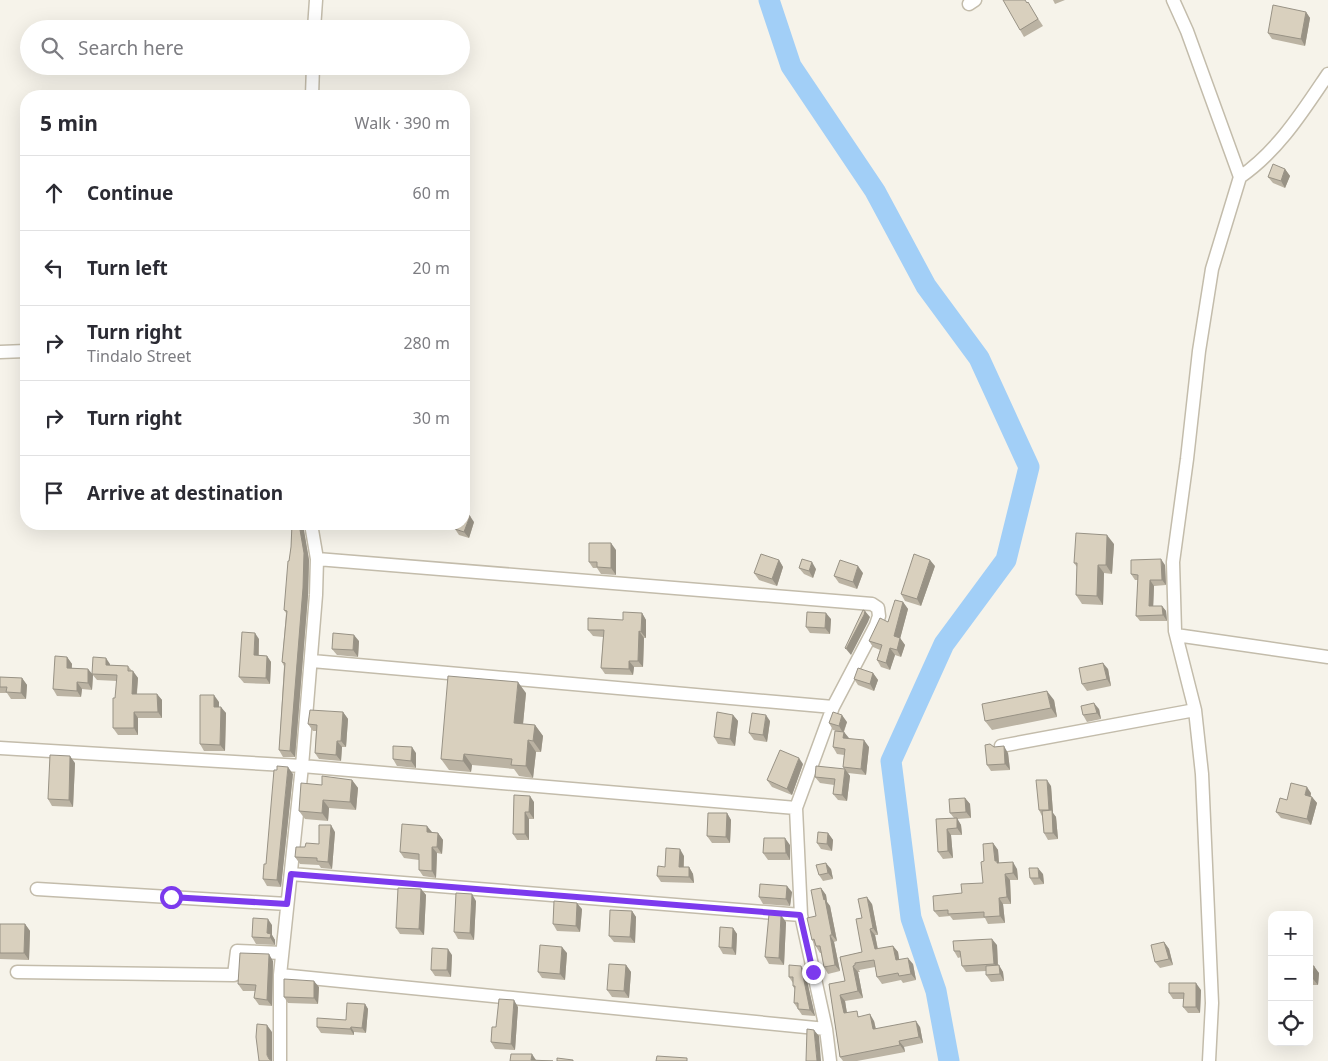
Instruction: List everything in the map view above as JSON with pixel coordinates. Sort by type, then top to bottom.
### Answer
[{"type":"street","points":[[315,20],[316,0]]},
{"type":"street","points":[[1173,0],[1187,31],[1240,177]]},
{"type":"street","points":[[1209,1061],[1212,1002],[1202,774],[1195,710],[1176,635],[1173,562],[1199,351],[1212,269],[1240,177],[1266,155],[1299,116],[1328,74]]},
{"type":"street","points":[[312,90],[313,75]]},
{"type":"street","points":[[0,352],[20,351]]},
{"type":"street","points":[[280,1061],[280,975],[312,661],[317,559],[312,530]]},
{"type":"street","points":[[317,559],[872,604],[878,608],[876,625],[833,707],[796,808],[800,915],[826,1029],[830,1061]]},
{"type":"street","points":[[1176,635],[1328,657]]},
{"type":"street","points":[[312,661],[833,707]]},
{"type":"street","points":[[1001,746],[1195,710]]},
{"type":"street","points":[[0,748],[302,766],[796,808]]},
{"type":"street","points":[[291,874],[800,915]]},
{"type":"street","points":[[37,889],[287,904]]},
{"type":"street","points":[[17,972],[234,975],[237,951],[282,953]]},
{"type":"street","points":[[280,975],[826,1029]]},
{"type":"building","points":[[1003,0],[1025,0],[1038,19],[1020,30]]},
{"type":"building","points":[[1273,5],[1306,12],[1301,39],[1268,33]]},
{"type":"building","points":[[1273,164],[1285,169],[1281,181],[1268,177]]},
{"type":"building","points":[[292,530],[300,530],[304,553],[303,588],[290,751],[279,750],[285,663],[282,662],[287,611],[284,610]]},
{"type":"building","points":[[1076,533],[1107,535],[1106,565],[1098,565],[1097,596],[1076,595],[1077,563],[1074,563]]},
{"type":"building","points":[[589,543],[611,543],[611,568],[597,567],[597,562],[589,562]]},
{"type":"building","points":[[761,554],[779,560],[772,579],[754,573]]},
{"type":"building","points":[[914,554],[930,560],[917,599],[901,594]]},
{"type":"building","points":[[802,559],[812,562],[809,571],[799,568]]},
{"type":"building","points":[[1161,559],[1162,580],[1150,580],[1149,606],[1162,606],[1163,615],[1136,616],[1138,575],[1131,574],[1131,560]]},
{"type":"building","points":[[840,560],[858,566],[853,582],[834,576]]},
{"type":"building","points":[[895,600],[903,602],[894,636],[900,638],[897,650],[890,648],[886,663],[877,660],[882,645],[869,641],[880,618],[888,622]]},
{"type":"building","points":[[863,610],[865,611],[864,615],[846,649],[845,648]]},
{"type":"building","points":[[623,612],[642,613],[638,661],[629,661],[629,669],[601,668],[604,630],[588,630],[588,618],[623,620]]},
{"type":"building","points":[[807,612],[826,613],[825,628],[806,627]]},
{"type":"building","points":[[242,632],[255,633],[254,655],[267,656],[266,678],[239,677]]},
{"type":"building","points":[[333,633],[354,635],[353,650],[332,649]]},
{"type":"building","points":[[55,656],[67,657],[67,668],[88,669],[88,683],[77,682],[77,691],[53,689]]},
{"type":"building","points":[[93,657],[106,658],[106,665],[128,666],[128,671],[133,671],[132,694],[157,694],[158,712],[134,712],[134,728],[113,728],[113,698],[115,698],[117,675],[92,674]]},
{"type":"building","points":[[1103,663],[1107,679],[1082,684],[1079,668]]},
{"type":"building","points":[[858,668],[873,673],[870,684],[854,679]]},
{"type":"building","points":[[448,676],[518,682],[514,723],[535,725],[533,741],[528,740],[526,766],[511,765],[512,759],[464,754],[463,761],[441,759]]},
{"type":"building","points":[[0,677],[22,678],[21,693],[6,692],[7,687],[0,687]]},
{"type":"building","points":[[1047,691],[1051,708],[985,721],[982,704]]},
{"type":"building","points":[[200,695],[214,695],[214,707],[221,707],[220,745],[200,744]]},
{"type":"building","points":[[1094,703],[1097,713],[1083,715],[1081,706]]},
{"type":"building","points":[[310,710],[343,712],[341,741],[337,741],[336,755],[315,753],[317,725],[308,724]]},
{"type":"building","points":[[717,712],[733,715],[730,739],[714,737]]},
{"type":"building","points":[[833,712],[842,715],[839,726],[829,723]]},
{"type":"building","points":[[752,713],[766,715],[763,735],[749,733]]},
{"type":"building","points":[[835,731],[844,732],[843,738],[864,740],[861,769],[843,767],[845,749],[833,747]]},
{"type":"building","points":[[990,744],[994,747],[1004,746],[1005,764],[987,765],[985,745]]},
{"type":"building","points":[[393,746],[412,747],[411,761],[393,759]]},
{"type":"building","points":[[780,750],[799,758],[787,789],[767,780]]},
{"type":"building","points":[[50,755],[70,756],[69,800],[48,799]]},
{"type":"building","points":[[277,766],[288,767],[277,880],[263,879],[274,770],[277,770]]},
{"type":"building","points":[[816,766],[845,769],[842,795],[833,794],[835,779],[815,777]]},
{"type":"building","points":[[322,776],[352,780],[350,802],[323,800],[322,813],[299,811],[301,783],[322,785]]},
{"type":"building","points":[[1036,780],[1047,780],[1049,810],[1039,810]]},
{"type":"building","points":[[1291,783],[1307,787],[1305,795],[1312,797],[1307,819],[1276,812],[1280,798],[1287,800]]},
{"type":"building","points":[[514,795],[530,796],[529,812],[525,812],[525,834],[513,834]]},
{"type":"building","points":[[965,798],[966,812],[950,813],[949,799]]},
{"type":"building","points":[[1052,810],[1053,833],[1044,833],[1042,811]]},
{"type":"building","points":[[708,813],[727,813],[726,837],[707,836]]},
{"type":"building","points":[[957,818],[957,828],[947,829],[948,851],[938,852],[936,819]]},
{"type":"building","points":[[402,824],[427,826],[427,832],[438,833],[437,847],[432,847],[432,871],[419,870],[419,854],[400,852]]},
{"type":"building","points":[[319,825],[331,825],[328,862],[317,861],[317,858],[295,857],[296,847],[305,847],[306,843],[319,844]]},
{"type":"building","points":[[818,832],[828,833],[827,844],[817,843]]},
{"type":"building","points":[[764,838],[785,838],[786,853],[763,853]]},
{"type":"building","points":[[993,843],[995,861],[997,863],[1013,862],[1013,873],[1005,874],[1007,897],[999,898],[1000,916],[984,917],[984,912],[948,914],[948,910],[934,911],[933,896],[962,893],[961,884],[983,883],[981,862],[984,861],[983,844]]},
{"type":"building","points":[[666,848],[680,849],[679,867],[689,867],[689,877],[657,876],[658,866],[665,867]]},
{"type":"building","points":[[826,863],[828,873],[819,875],[816,865]]},
{"type":"building","points":[[1029,868],[1038,868],[1039,878],[1030,878]]},
{"type":"building","points":[[760,884],[787,886],[786,899],[759,897]]},
{"type":"building","points":[[398,888],[421,889],[419,929],[396,928]]},
{"type":"building","points":[[821,888],[832,935],[830,935],[835,965],[824,967],[820,946],[816,946],[814,939],[812,940],[807,918],[816,916],[811,890]]},
{"type":"building","points":[[456,893],[472,894],[470,933],[454,932]]},
{"type":"building","points":[[867,897],[873,928],[870,929],[875,949],[893,946],[896,960],[908,958],[911,974],[899,976],[898,973],[877,977],[874,960],[855,963],[853,966],[858,991],[840,995],[844,1013],[857,1011],[858,1017],[870,1014],[873,1029],[916,1021],[919,1037],[899,1041],[900,1045],[840,1057],[829,984],[845,981],[840,957],[862,952],[856,919],[862,918],[858,899]]},
{"type":"building","points":[[554,901],[577,903],[576,926],[553,924]]},
{"type":"building","points":[[610,910],[632,911],[630,937],[609,936]]},
{"type":"building","points":[[769,914],[781,915],[779,958],[765,957]]},
{"type":"building","points":[[253,918],[268,919],[267,933],[271,934],[270,938],[252,937]]},
{"type":"building","points":[[0,924],[25,924],[24,953],[0,953]]},
{"type":"building","points":[[720,927],[733,928],[732,948],[719,947]]},
{"type":"building","points":[[992,939],[994,964],[962,966],[960,951],[954,951],[953,941]]},
{"type":"building","points":[[1164,942],[1169,959],[1155,962],[1151,945]]},
{"type":"building","points":[[540,945],[562,947],[560,974],[538,972]]},
{"type":"building","points":[[432,948],[448,949],[447,970],[431,970]]},
{"type":"building","points":[[240,953],[269,954],[267,1000],[254,998],[256,985],[238,984]]},
{"type":"building","points":[[609,964],[626,965],[624,991],[607,990]]},
{"type":"building","points":[[789,965],[801,966],[810,1010],[798,1009],[798,1003],[794,1003],[795,986],[793,986],[793,977],[789,977]]},
{"type":"building","points":[[999,965],[1000,974],[986,975],[986,966]]},
{"type":"building","points":[[284,979],[314,981],[314,998],[284,997]]},
{"type":"building","points":[[1169,983],[1196,983],[1196,1007],[1183,1007],[1184,993],[1169,993]]},
{"type":"building","points":[[499,999],[514,1000],[511,1044],[491,1042],[492,1027],[496,1027]]},
{"type":"building","points":[[347,1003],[365,1004],[362,1028],[317,1027],[317,1018],[346,1020]]},
{"type":"building","points":[[257,1024],[267,1025],[267,1055],[272,1061],[259,1061],[256,1037]]},
{"type":"building","points":[[807,1029],[814,1030],[817,1061],[806,1061]]},
{"type":"building","points":[[511,1054],[532,1054],[531,1060],[553,1061],[510,1061]]},
{"type":"building","points":[[657,1056],[687,1058],[687,1061],[656,1061]]},
{"type":"building","points":[[557,1058],[573,1060],[573,1061],[557,1061]]},
{"type":"waterway","points":[[769,0],[791,66],[875,191],[926,286],[979,358],[1029,467],[1006,560],[944,644],[891,761],[911,918],[936,991],[949,1061]]},
{"type":"route","points":[[171,897],[287,904],[291,874],[800,915],[813,972]]}]
